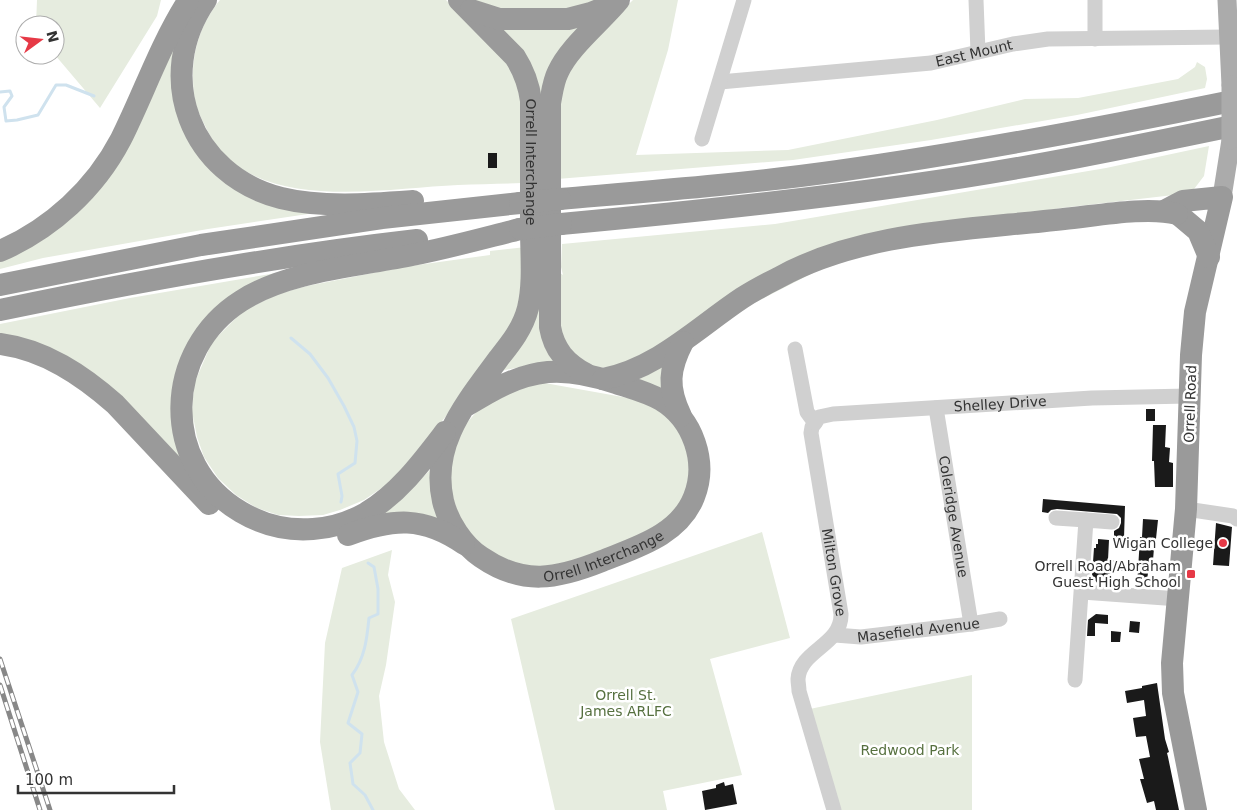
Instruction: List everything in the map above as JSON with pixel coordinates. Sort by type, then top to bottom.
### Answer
[{"type":"highway","points":[[0,251],[49,223],[78,198],[102,169],[121,140],[161,50],[189,0]]},
{"type":"highway","points":[[206,0],[192,22],[183,48],[181,90],[189,117],[201,142],[219,163],[241,181],[260,191],[282,198],[332,204],[432,199],[520,203]]},
{"type":"highway","name":"Orrell Interchange","points":[[464,5],[499,19],[568,19],[591,13],[619,1]]},
{"type":"highway","name":"Orrell Interchange","points":[[464,5],[515,57],[521,66],[528,84],[531,101],[532,255],[530,297],[522,324],[513,340],[462,411],[448,436],[442,454],[441,491],[449,518],[467,546],[488,562],[503,569],[525,576],[550,577],[578,571],[659,537],[674,527],[685,514],[694,499],[698,483],[700,464],[696,445],[681,416],[669,405],[650,394],[596,377],[575,368],[560,353],[553,339],[550,327],[550,103],[554,83],[558,71],[568,56],[619,1]]},
{"type":"highway","points":[[0,285],[200,245],[382,218],[560,199],[759,181],[838,171],[1071,133],[1234,93]]},
{"type":"highway","points":[[0,310],[201,272],[376,245],[561,224],[762,205],[919,184],[1234,133]]},
{"type":"highway","points":[[1171,213],[1183,201],[1221,205]]},
{"type":"highway","name":"Orrell Road","points":[[1196,810],[1173,693],[1172,663],[1186,509],[1189,396],[1195,312],[1221,205]]},
{"type":"highway","points":[[596,377],[618,376],[637,369],[684,342],[742,298],[780,277],[843,250],[871,243],[946,232],[1114,214],[1171,213],[1198,231],[1209,257]]},
{"type":"highway","points":[[462,411],[406,481],[386,499],[352,520],[320,528],[301,530],[268,524],[251,518],[234,508],[208,484],[199,471],[188,447],[182,419],[181,402],[187,368],[201,339],[226,311],[259,290],[302,277],[414,255],[520,229]]},
{"type":"highway","points":[[681,416],[671,386],[671,372],[675,358],[684,342]]},
{"type":"highway","points":[[0,344],[25,350],[62,364],[80,376],[115,404],[203,499],[245,529],[273,539],[303,543],[331,540],[386,523],[405,522],[433,527],[456,538],[467,546]]},
{"type":"highway","name":"Orrell Interchange","points":[[462,411],[491,390],[526,376],[556,372],[596,377]]},
{"type":"main road","name":"Orrell Road","points":[[1221,205],[1234,133],[1234,93],[1228,38],[1227,0]]},
{"type":"street","points":[[702,139],[744,0]]},
{"type":"street","points":[[976,0],[978,52]]},
{"type":"street","points":[[1095,0],[1095,40]]},
{"type":"street","name":"East Mount","points":[[720,82],[931,63],[1030,41],[1048,39],[1228,38]]},
{"type":"street","name":"Milton Grove","points":[[796,349],[807,412],[815,422],[811,433],[842,624],[835,635],[812,655],[802,667],[798,677],[799,691],[834,810]]},
{"type":"street","name":"Shelley Drive","points":[[815,422],[819,417],[826,414],[1092,398],[1189,396]]},
{"type":"street","name":"Coleridge Avenue","points":[[936,408],[971,624]]},
{"type":"street","points":[[1186,509],[1233,516],[1237,519]]},
{"type":"street","points":[[1056,518],[1112,522]]},
{"type":"street","points":[[1075,680],[1086,520]]},
{"type":"street","points":[[1082,592],[1178,599]]},
{"type":"street","name":"Masefield Avenue","points":[[835,635],[861,637],[1000,619]]},
{"type":"green space","points":[[37,0],[161,0],[157,16],[100,108],[63,65],[65,65],[65,15],[36,15]]},
{"type":"green space","points":[[220,0],[446,0],[507,60],[521,88],[522,183],[356,192],[320,191],[285,186],[253,175],[227,157],[207,130],[195,100],[193,69],[197,45],[206,22]]},
{"type":"green space","points":[[473,0],[601,0],[578,10],[500,10]]},
{"type":"green space","points":[[633,0],[678,0],[668,50],[636,155],[788,150],[937,120],[1025,99],[1078,98],[1178,79],[1195,67],[1197,62],[1205,67],[1207,79],[1205,88],[1077,115],[931,140],[793,160],[557,179],[561,88],[567,72],[589,43]]},
{"type":"green space","points":[[587,23],[538,103],[500,29]]},
{"type":"green space","points":[[177,46],[208,163],[335,210],[208,229],[43,258],[0,269],[0,259],[56,228],[168,52]]},
{"type":"green space","points":[[1209,146],[1204,176],[1191,193],[1061,208],[883,237],[631,366],[597,368],[581,363],[560,334],[557,271],[563,275],[561,267],[562,244],[775,224],[1106,168]]},
{"type":"green space","points":[[526,247],[524,297],[502,349],[392,481],[364,500],[340,510],[323,515],[299,516],[278,515],[257,508],[236,495],[218,478],[204,457],[197,437],[192,411],[194,384],[212,342],[243,311],[278,294],[307,286],[403,267],[490,255],[490,251]]},
{"type":"green space","points":[[306,268],[186,350],[200,483],[123,402],[0,338],[0,324],[130,298]]},
{"type":"green space","points":[[537,303],[556,360],[500,371]]},
{"type":"green space","points":[[670,357],[668,396],[642,384],[638,376]]},
{"type":"green space","points":[[539,382],[634,399],[654,405],[676,424],[691,458],[687,493],[662,526],[569,566],[525,568],[482,548],[463,528],[448,483],[449,460],[463,427],[488,399]]},
{"type":"green space","points":[[432,468],[444,525],[382,513],[405,495]]},
{"type":"green space","name":"Orrell St. James ARLFC","points":[[762,532],[790,638],[710,659],[742,775],[663,791],[667,810],[555,810],[511,619]]},
{"type":"green space","points":[[392,550],[388,575],[395,602],[386,665],[379,696],[384,742],[399,789],[415,810],[331,810],[320,742],[325,643],[342,568]]},
{"type":"green space","name":"Redwood Park","points":[[972,675],[972,810],[834,810],[805,710]]},
{"type":"building","points":[[488,153],[497,153],[497,168],[488,168]]},
{"type":"building","points":[[1146,409],[1155,409],[1155,421],[1146,421]]},
{"type":"building","points":[[1153,425],[1166,425],[1165,447],[1170,448],[1169,462],[1173,463],[1173,487],[1155,487],[1154,461],[1152,461]]},
{"type":"building","points":[[1043,499],[1125,506],[1124,538],[1114,537],[1114,531],[1119,528],[1121,523],[1121,518],[1117,514],[1057,509],[1051,510],[1048,513],[1042,512]]},
{"type":"building","points":[[1143,519],[1158,520],[1153,560],[1151,560],[1151,566],[1149,566],[1146,587],[1137,586]]},
{"type":"building","name":"Wigan College","points":[[1216,523],[1232,527],[1229,566],[1213,565]]},
{"type":"building","points":[[1098,539],[1109,540],[1108,560],[1123,561],[1123,571],[1112,571],[1112,585],[1098,584],[1092,576],[1094,548],[1098,544]]},
{"type":"building","points":[[1096,614],[1108,615],[1108,624],[1095,623],[1095,636],[1087,636],[1088,620]]},
{"type":"building","points":[[1130,621],[1140,622],[1139,633],[1129,632]]},
{"type":"building","points":[[1111,631],[1121,632],[1120,642],[1111,642]]},
{"type":"building","points":[[1157,683],[1165,739],[1169,752],[1167,753],[1179,810],[1156,810],[1154,801],[1147,803],[1140,779],[1144,779],[1139,759],[1150,757],[1146,736],[1136,737],[1133,718],[1146,716],[1144,700],[1127,703],[1125,691]]},
{"type":"building","points":[[724,782],[725,786],[733,784],[737,804],[705,810],[702,791],[716,788],[716,785]]},
{"type":"waterway","points":[[0,92],[10,91],[12,96],[4,107],[6,121],[38,115],[56,85],[66,85],[94,96]]},
{"type":"waterway","points":[[291,338],[310,354],[328,378],[354,427],[357,441],[355,463],[338,474],[342,496],[341,502]]},
{"type":"waterway","points":[[368,563],[374,567],[378,589],[378,614],[369,618],[363,655],[352,675],[358,692],[348,723],[362,734],[360,753],[350,763],[353,784],[365,795],[373,810]]},
{"type":"railway","points":[[0,659],[50,810]]},
{"type":"railway","points":[[0,685],[40,810]]},
{"type":"place","name":"Wigan College","points":[[1223,543]]},
{"type":"place","name":"Orrell Road/Abraham Guest High School","points":[[1191,574]]}]
